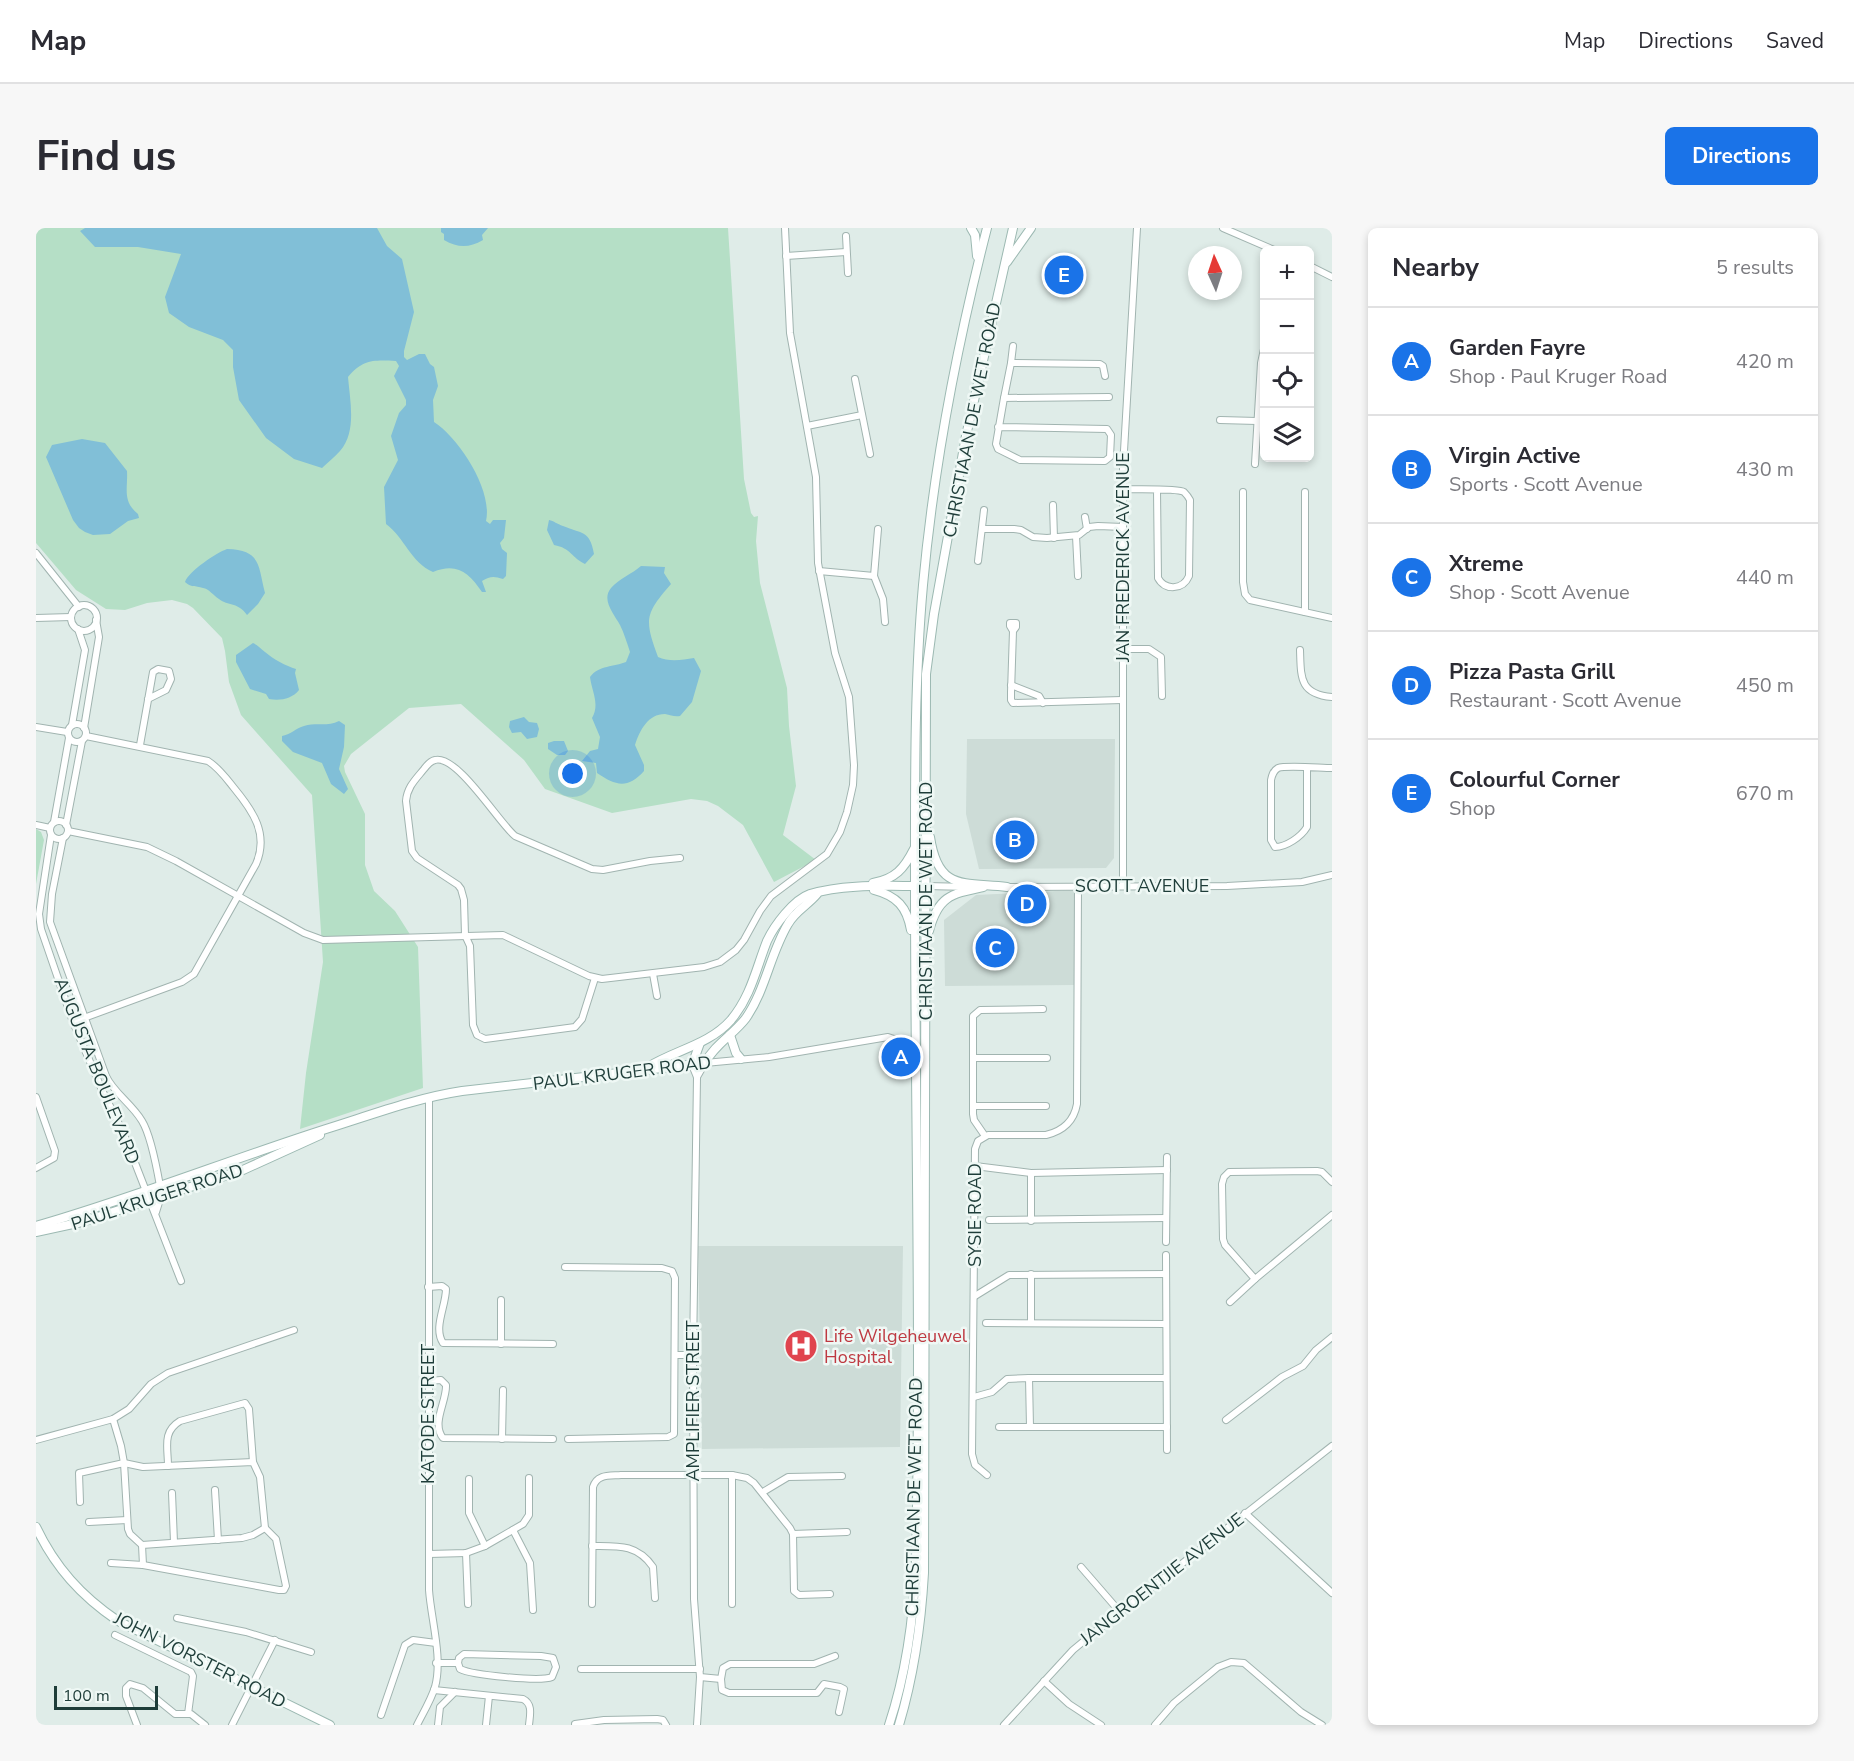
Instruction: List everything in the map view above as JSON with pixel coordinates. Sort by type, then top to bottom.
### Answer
[{"type":"main road","points":[[971,228],[975,235],[977,249],[975,274]]},
{"type":"main road","name":"CHRISTIAAN DE WET ROAD","points":[[889,1725],[902,1681],[909,1644],[916,1560],[914,848],[917,700],[923,585],[945,418],[987,228]]},
{"type":"main road","name":"CHRISTIAAN DE WET ROAD","points":[[899,1725],[918,1643],[924,1573],[926,680],[930,639],[966,436],[1013,228]]},
{"type":"main road","points":[[1002,269],[1030,228]]},
{"type":"main road","points":[[926,804],[932,851],[940,871],[950,879],[961,882],[1007,887]]},
{"type":"main road","points":[[644,1070],[718,1032],[740,1008],[752,987],[768,939],[792,906],[809,894],[876,883],[895,876],[904,867],[914,848]]},
{"type":"main road","points":[[843,888],[915,886]]},
{"type":"main road","name":"SCOTT AVENUE","points":[[915,886],[926,886]]},
{"type":"main road","points":[[861,887],[898,900],[907,914],[914,948]]},
{"type":"main road","points":[[926,947],[933,916],[941,902],[951,895],[984,887]]},
{"type":"main road","name":"AMPLIFIER STREET","points":[[705,1063],[754,1005],[787,926],[797,911],[816,894]]},
{"type":"main road","points":[[730,1035],[736,1053],[741,1059]]},
{"type":"main road","points":[[692,1065],[700,1043]]},
{"type":"main road","name":"PAUL KRUGER ROAD","points":[[36,1226],[342,1124],[429,1098],[462,1091],[705,1063]]},
{"type":"main road","name":"PAUL KRUGER ROAD","points":[[36,1232],[82,1222],[243,1170],[342,1124]]},
{"type":"main road","name":"JOHN VORSTER ROAD","points":[[36,1527],[65,1575],[100,1609],[118,1621],[330,1725]]},
{"type":"street","points":[[52,828],[59,821],[67,828],[147,847],[304,933],[322,940],[496,934],[508,937],[595,978],[616,978],[704,967],[727,957],[741,945],[771,896],[822,860],[832,847],[840,832],[851,797],[854,765],[848,690],[835,653],[819,571],[816,477],[790,333],[785,228]]},
{"type":"street","name":"JAN FREDERICK AVENUE","points":[[1123,885],[1123,489],[1137,228]]},
{"type":"street","points":[[1223,228],[1265,246]]},
{"type":"street","points":[[846,236],[848,273]]},
{"type":"street","points":[[786,256],[846,252]]},
{"type":"street","points":[[1314,268],[1332,277]]},
{"type":"street","points":[[998,427],[1107,429],[1111,435],[1110,457],[1106,461],[1017,460],[996,447],[998,427],[1013,346]]},
{"type":"street","points":[[1255,464],[1263,354]]},
{"type":"street","points":[[1011,363],[1100,364],[1103,366],[1105,376]]},
{"type":"street","points":[[855,379],[870,454]]},
{"type":"street","points":[[1004,398],[1109,397]]},
{"type":"street","points":[[807,426],[862,415]]},
{"type":"street","points":[[1220,420],[1257,421]]},
{"type":"street","points":[[1123,489],[1157,490],[1181,491],[1186,493],[1190,500],[1189,576],[1186,583],[1180,586],[1166,586],[1161,584],[1158,578],[1157,490]]},
{"type":"street","points":[[1243,492],[1245,594],[1250,600],[1332,618]]},
{"type":"street","points":[[1305,492],[1305,612]]},
{"type":"street","points":[[1053,505],[1054,538]]},
{"type":"street","points":[[978,561],[984,510]]},
{"type":"street","points":[[1085,517],[1087,529]]},
{"type":"street","points":[[982,529],[1014,529],[1033,537],[1054,538],[1076,536],[1087,529],[1098,526],[1123,526]]},
{"type":"street","points":[[878,529],[874,576],[884,599],[885,622]]},
{"type":"street","points":[[1076,536],[1077,576]]},
{"type":"street","points":[[36,553],[79,606],[90,607],[95,613],[99,637],[84,735],[67,828],[63,838],[55,839],[52,828]]},
{"type":"street","points":[[819,571],[874,576]]},
{"type":"street","points":[[79,606],[71,617],[85,650],[72,725],[77,724],[84,735]]},
{"type":"street","points":[[36,618],[71,617]]},
{"type":"street","points":[[78,629],[92,628],[96,620]]},
{"type":"street","points":[[1013,631],[1011,685],[1013,703],[1122,700]]},
{"type":"street","points":[[1123,649],[1149,649],[1161,657],[1163,661],[1162,696]]},
{"type":"street","points":[[1300,650],[1301,673],[1309,688],[1314,694],[1332,696]]},
{"type":"street","points":[[140,746],[148,699],[153,672],[158,669],[169,671],[171,680],[166,690],[148,699]]},
{"type":"street","points":[[1011,685],[1039,696],[1043,703]]},
{"type":"street","name":"AUGUSTA BOULEVARD","points":[[72,725],[68,735],[52,828],[39,921],[73,1022],[123,1132],[182,1281]]},
{"type":"street","points":[[36,727],[68,735],[73,742],[84,735],[208,761],[221,772],[253,812],[260,832],[260,850],[256,864],[197,970],[189,978],[73,1022]]},
{"type":"street","points":[[595,978],[582,1019],[575,1027],[482,1038],[475,1032],[470,946],[465,935],[464,900],[461,889],[417,858],[409,840],[407,793],[421,772],[434,760],[444,761],[477,790],[506,829],[514,836],[587,868],[603,870],[680,858]]},
{"type":"street","points":[[1307,768],[1307,827],[1304,833],[1283,847],[1275,847],[1271,840],[1273,772],[1280,767],[1332,768]]},
{"type":"street","points":[[36,825],[52,828]]},
{"type":"street","name":"AUGUSTA BOULEVARD","points":[[63,838],[52,894],[50,922],[109,1082],[128,1101],[144,1123],[161,1196]]},
{"type":"street","name":"SCOTT AVENUE","points":[[926,886],[1250,885],[1302,882],[1332,875]]},
{"type":"street","name":"SYSIE ROAD","points":[[987,1474],[975,1465],[973,1460],[976,1144],[985,1136],[1051,1134],[1064,1128],[1074,1115],[1077,1096],[1078,886]]},
{"type":"street","points":[[653,974],[657,996]]},
{"type":"street","points":[[985,1136],[974,1120],[973,1019],[976,1012],[1043,1008]]},
{"type":"street","name":"PAUL KRUGER ROAD","points":[[705,1063],[769,1057],[888,1038],[894,1040],[899,1049]]},
{"type":"street","points":[[973,1058],[1047,1058]]},
{"type":"street","name":"AMPLIFIER STREET","points":[[697,1077],[705,1063]]},
{"type":"street","name":"AMPLIFIER STREET","points":[[692,1065],[697,1077],[693,1354],[694,1599],[700,1669],[697,1725]]},
{"type":"street","points":[[36,1097],[55,1151],[54,1158],[36,1168]]},
{"type":"street","name":"KATODE STREET","points":[[417,1725],[434,1690],[436,1663],[436,1643],[429,1597],[429,1098]]},
{"type":"street","points":[[973,1106],[1046,1106]]},
{"type":"street","points":[[1166,1242],[1167,1156]]},
{"type":"street","points":[[975,1166],[1030,1173],[1167,1170]]},
{"type":"street","points":[[1256,1279],[1225,1245],[1223,1239],[1222,1184],[1226,1174],[1239,1170],[1317,1171],[1322,1172],[1332,1182]]},
{"type":"street","points":[[1030,1173],[1031,1221]]},
{"type":"street","points":[[156,1212],[161,1196]]},
{"type":"street","points":[[1230,1302],[1332,1215]]},
{"type":"street","points":[[989,1220],[1166,1218]]},
{"type":"street","points":[[1166,1255],[1167,1450]]},
{"type":"street","points":[[565,1267],[663,1268],[672,1270],[675,1278],[676,1422],[672,1436],[568,1439]]},
{"type":"street","points":[[1031,1274],[1031,1323]]},
{"type":"street","points":[[975,1296],[1004,1276],[1166,1274]]},
{"type":"street","points":[[429,1287],[442,1286],[446,1289],[440,1317],[442,1342],[553,1344]]},
{"type":"street","points":[[501,1300],[501,1344]]},
{"type":"street","points":[[986,1323],[1166,1324]]},
{"type":"street","points":[[36,1440],[113,1419],[129,1409],[151,1384],[168,1373],[294,1330]]},
{"type":"street","points":[[1227,1420],[1282,1377],[1303,1366],[1316,1350],[1332,1337]]},
{"type":"street","points":[[675,1354],[693,1354]]},
{"type":"street","points":[[1029,1378],[1030,1427]]},
{"type":"street","points":[[974,1397],[992,1392],[1007,1379],[1167,1378]]},
{"type":"street","points":[[428,1381],[441,1380],[446,1385],[446,1396],[440,1411],[442,1438],[553,1439]]},
{"type":"street","points":[[502,1439],[503,1390]]},
{"type":"street","points":[[111,1563],[143,1565],[284,1590],[286,1585],[276,1539],[265,1528],[260,1477],[253,1462],[248,1406],[245,1403],[190,1418],[174,1425],[168,1435],[168,1466]]},
{"type":"street","points":[[113,1419],[124,1463],[127,1520],[130,1534],[142,1545],[143,1565]]},
{"type":"street","points":[[999,1427],[1167,1427]]},
{"type":"street","name":"JANGROENTJIE AVENUE","points":[[1004,1725],[1073,1650],[1332,1446]]},
{"type":"street","points":[[81,1502],[79,1473],[124,1463],[136,1467],[253,1462]]},
{"type":"street","points":[[732,1475],[732,1604]]},
{"type":"street","points":[[592,1604],[592,1494],[594,1482],[603,1476],[732,1475],[750,1480],[763,1492],[793,1534],[794,1591],[799,1595],[830,1594]]},
{"type":"street","points":[[763,1492],[788,1477],[842,1476]]},
{"type":"street","points":[[429,1554],[466,1553],[485,1546],[525,1521],[529,1515],[529,1478]]},
{"type":"street","points":[[469,1479],[469,1513],[485,1546]]},
{"type":"street","points":[[215,1490],[218,1540]]},
{"type":"street","points":[[172,1493],[174,1542]]},
{"type":"street","points":[[1245,1513],[1332,1593]]},
{"type":"street","points":[[89,1522],[127,1520]]},
{"type":"street","points":[[142,1545],[247,1537],[265,1528]]},
{"type":"street","points":[[513,1530],[530,1563],[533,1610]]},
{"type":"street","points":[[793,1534],[847,1532]]},
{"type":"street","points":[[592,1546],[627,1547],[639,1553],[653,1567],[655,1598]]},
{"type":"street","points":[[466,1553],[468,1604]]},
{"type":"street","points":[[1081,1567],[1119,1612]]},
{"type":"street","points":[[177,1618],[275,1640],[311,1652]]},
{"type":"street","points":[[115,1635],[191,1672],[193,1677],[188,1714]]},
{"type":"street","points":[[232,1725],[275,1640]]},
{"type":"street","points":[[381,1715],[405,1645],[413,1640],[436,1643]]},
{"type":"street","points":[[464,1654],[541,1656],[553,1658],[556,1666],[552,1677],[534,1679],[471,1673],[460,1669],[458,1663],[459,1658],[464,1654]]},
{"type":"street","points":[[835,1656],[814,1664],[730,1664],[723,1668],[721,1679],[722,1690],[729,1693],[812,1693],[819,1692],[826,1684],[840,1687],[845,1691],[839,1712]]},
{"type":"street","points":[[1155,1725],[1173,1703],[1218,1667],[1236,1661],[1250,1667],[1301,1712],[1322,1725]]},
{"type":"street","points":[[436,1663],[458,1663]]},
{"type":"street","points":[[581,1669],[700,1669]]},
{"type":"street","points":[[700,1677],[721,1679]]},
{"type":"street","points":[[1044,1682],[1069,1704],[1101,1725]]},
{"type":"street","points":[[137,1725],[126,1696],[126,1688],[130,1684],[143,1688],[175,1714],[188,1714],[205,1725]]},
{"type":"street","points":[[434,1690],[526,1701],[530,1709],[529,1725]]},
{"type":"street","points":[[438,1725],[440,1707],[455,1692]]},
{"type":"street","points":[[486,1725],[489,1696]]},
{"type":"street","points":[[576,1724],[604,1720],[657,1719],[663,1720],[666,1725]]},
{"type":"shaded area","points":[[967,739],[1115,739],[1114,858],[1106,868],[979,869],[966,814]]},
{"type":"shaded area","points":[[1075,890],[1074,985],[945,986],[944,920],[976,895]]},
{"type":"shaded area","name":"Life Wilgeheuwel Hospital","points":[[698,1246],[903,1246],[900,1447],[702,1449]]},
{"type":"green space","points":[[36,228],[728,228],[744,479],[751,513],[754,517],[758,516],[756,541],[760,583],[787,688],[796,786],[783,835],[816,860],[774,882],[743,825],[718,806],[707,801],[691,799],[612,813],[545,789],[524,760],[461,704],[409,708],[351,754],[344,766],[365,814],[365,865],[374,891],[395,911],[418,947],[423,1088],[300,1129],[323,962],[312,795],[241,715],[229,682],[222,638],[193,608],[172,600],[147,603],[125,610],[106,609],[76,590],[36,543]]},
{"type":"green space","points":[[36,829],[41,832],[44,840],[36,884]]},
{"type":"water","points":[[85,228],[377,228],[387,246],[402,259],[414,312],[404,357],[407,360],[419,354],[425,354],[434,367],[438,386],[433,400],[434,422],[454,440],[472,466],[484,495],[487,509],[486,521],[490,524],[493,520],[506,520],[504,538],[500,543],[502,549],[507,553],[506,576],[503,579],[492,577],[482,581],[486,592],[482,592],[462,571],[449,568],[433,572],[425,568],[413,556],[386,524],[384,487],[398,460],[391,436],[399,413],[406,405],[406,400],[394,376],[399,366],[396,361],[369,362],[353,371],[348,377],[351,426],[345,443],[336,455],[322,468],[294,459],[266,438],[239,400],[233,367],[233,350],[223,340],[189,327],[169,313],[165,297],[181,254],[138,247],[95,247],[80,231]]},
{"type":"water","points":[[441,228],[488,228],[482,235],[483,240],[464,246],[444,240]]},
{"type":"water","points":[[82,439],[105,443],[127,471],[128,499],[139,518],[128,521],[110,534],[93,535],[79,528],[73,520],[46,457],[52,445]]},
{"type":"water","points":[[549,520],[587,537],[594,554],[585,564],[564,548],[554,545],[547,530]]},
{"type":"water","points":[[227,549],[246,552],[252,556],[259,567],[265,593],[247,615],[237,606],[222,601],[207,590],[185,582],[203,563]]},
{"type":"water","points":[[641,566],[665,567],[664,573],[671,584],[656,603],[649,618],[650,634],[658,657],[671,660],[694,658],[701,671],[692,702],[680,716],[659,715],[646,724],[635,745],[644,765],[644,771],[632,781],[621,784],[597,773],[596,763],[582,761],[590,751],[598,749],[600,737],[592,718],[595,703],[590,677],[602,668],[626,662],[630,652],[608,602],[608,593],[618,581]]},
{"type":"water","points":[[253,643],[276,660],[296,669],[299,690],[296,693],[286,699],[273,700],[269,699],[266,694],[250,689],[236,662],[236,655]]},
{"type":"water","points":[[524,717],[529,722],[537,723],[539,729],[537,737],[527,739],[521,732],[512,733],[509,727],[510,721]]},
{"type":"water","points":[[339,721],[345,725],[344,747],[339,769],[348,789],[344,794],[331,784],[322,763],[293,752],[282,741],[282,736],[301,727]]},
{"type":"water","points":[[564,741],[568,751],[565,755],[557,755],[548,749],[548,743]]},
{"type":"place","name":"Colourful Corner","points":[[1064,275]]},
{"type":"place","name":"Virgin Active","points":[[1015,840]]},
{"type":"place","name":"Pizza Pasta Grill","points":[[1027,904]]},
{"type":"place","name":"Xtreme","points":[[995,948]]},
{"type":"place","name":"Garden Fayre","points":[[901,1057]]},
{"type":"place","name":"Life Wilgeheuwel Hospital","points":[[801,1346]]}]
